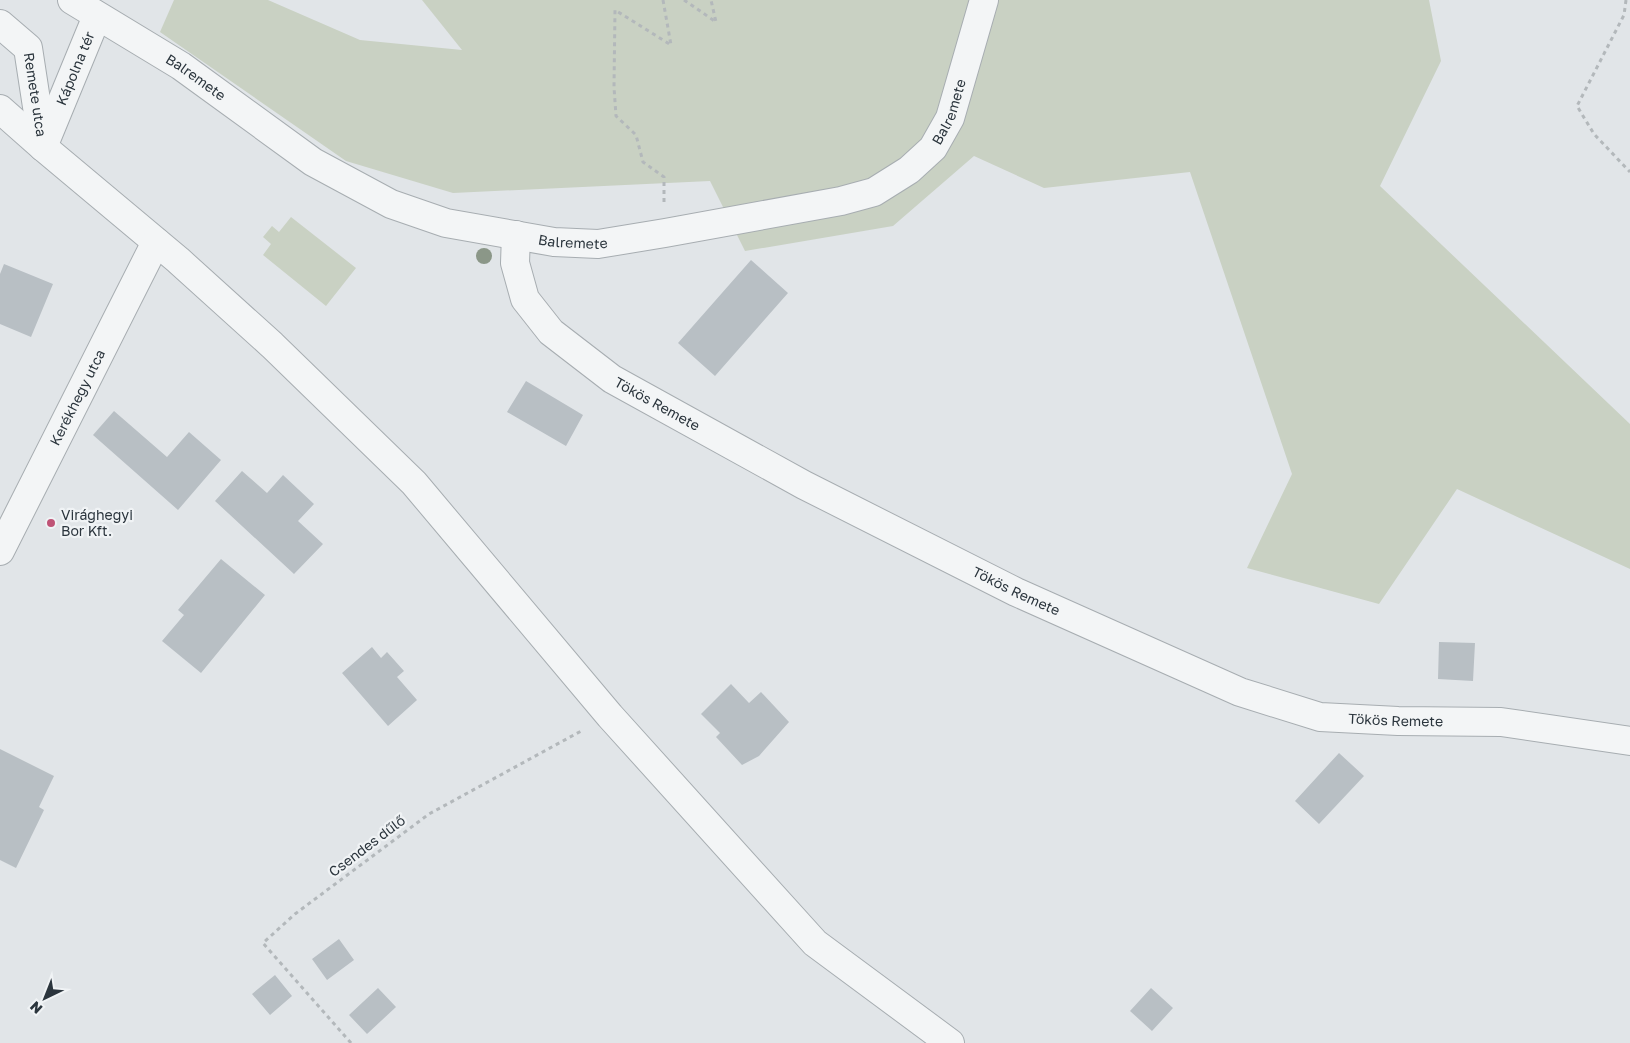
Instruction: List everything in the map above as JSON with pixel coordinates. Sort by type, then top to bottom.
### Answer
[{"type":"street","name":"Kápolna tér","points":[[43,147],[97,16],[72,0]]},
{"type":"street","name":"Balremete","points":[[97,16],[181,66],[313,162],[391,204],[446,223],[554,242],[598,244],[841,201],[874,192],[909,170],[933,148],[950,118],[984,0]]},
{"type":"street","name":"Remete utca","points":[[0,24],[28,48],[43,147]]},
{"type":"street","points":[[0,109],[156,242],[272,345],[414,483],[610,716],[815,943],[950,1043]]},
{"type":"street","name":"Tökös Remete","points":[[516,235],[515,263],[525,299],[551,332],[612,379],[804,485],[1016,592],[1240,692],[1320,717],[1398,721],[1501,722],[1630,741]]},
{"type":"street","name":"Kerékhegy utca","points":[[0,551],[156,242]]},
{"type":"path","points":[[663,0],[671,45],[615,10],[614,87],[616,116],[636,135],[643,162],[664,177],[663,212]]},
{"type":"path","points":[[684,0],[716,22],[711,0]]},
{"type":"path","points":[[1626,0],[1624,15],[1577,106],[1594,134],[1630,172]]},
{"type":"path","name":"Csendes dűlő","points":[[351,1043],[263,943],[296,914],[429,814],[610,716]]},
{"type":"shaded area","points":[[174,0],[268,0],[360,40],[462,50],[422,0],[1429,0],[1441,61],[1380,186],[1630,424],[1630,569],[1457,489],[1379,604],[1247,568],[1292,474],[1190,172],[1044,188],[974,156],[893,226],[745,251],[710,181],[453,193],[346,161],[160,32]]},
{"type":"shaded area","points":[[291,217],[356,268],[326,306],[263,255],[271,244],[263,237],[272,226],[279,232]]},
{"type":"building","points":[[751,260],[788,293],[715,376],[678,343]]},
{"type":"building","points":[[4,264],[53,284],[31,337],[0,324],[0,274]]},
{"type":"building","points":[[526,381],[583,415],[566,446],[507,412]]},
{"type":"building","points":[[114,411],[167,457],[189,432],[221,460],[178,510],[93,435]]},
{"type":"building","points":[[242,471],[267,493],[283,475],[314,504],[298,521],[323,544],[294,574],[215,501]]},
{"type":"building","points":[[221,559],[265,595],[201,673],[162,641],[184,615],[178,610]]},
{"type":"building","points":[[1439,642],[1475,643],[1473,681],[1438,679]]},
{"type":"building","points":[[372,647],[381,658],[387,652],[404,671],[397,677],[417,700],[388,726],[342,673]]},
{"type":"building","points":[[731,684],[749,703],[761,692],[789,722],[759,756],[742,765],[716,737],[720,733],[701,714]]},
{"type":"building","points":[[0,749],[54,776],[39,807],[44,810],[16,868],[0,860]]},
{"type":"building","points":[[1339,753],[1364,776],[1319,824],[1295,801]]},
{"type":"building","points":[[339,939],[354,960],[327,980],[312,959]]},
{"type":"building","points":[[275,975],[292,996],[270,1015],[252,994]]},
{"type":"building","points":[[378,988],[396,1007],[367,1034],[349,1015]]},
{"type":"building","points":[[1151,988],[1173,1008],[1152,1031],[1130,1011]]},
{"type":"place","name":"Virághegyi Bor Kft.","points":[[51,523]]}]
